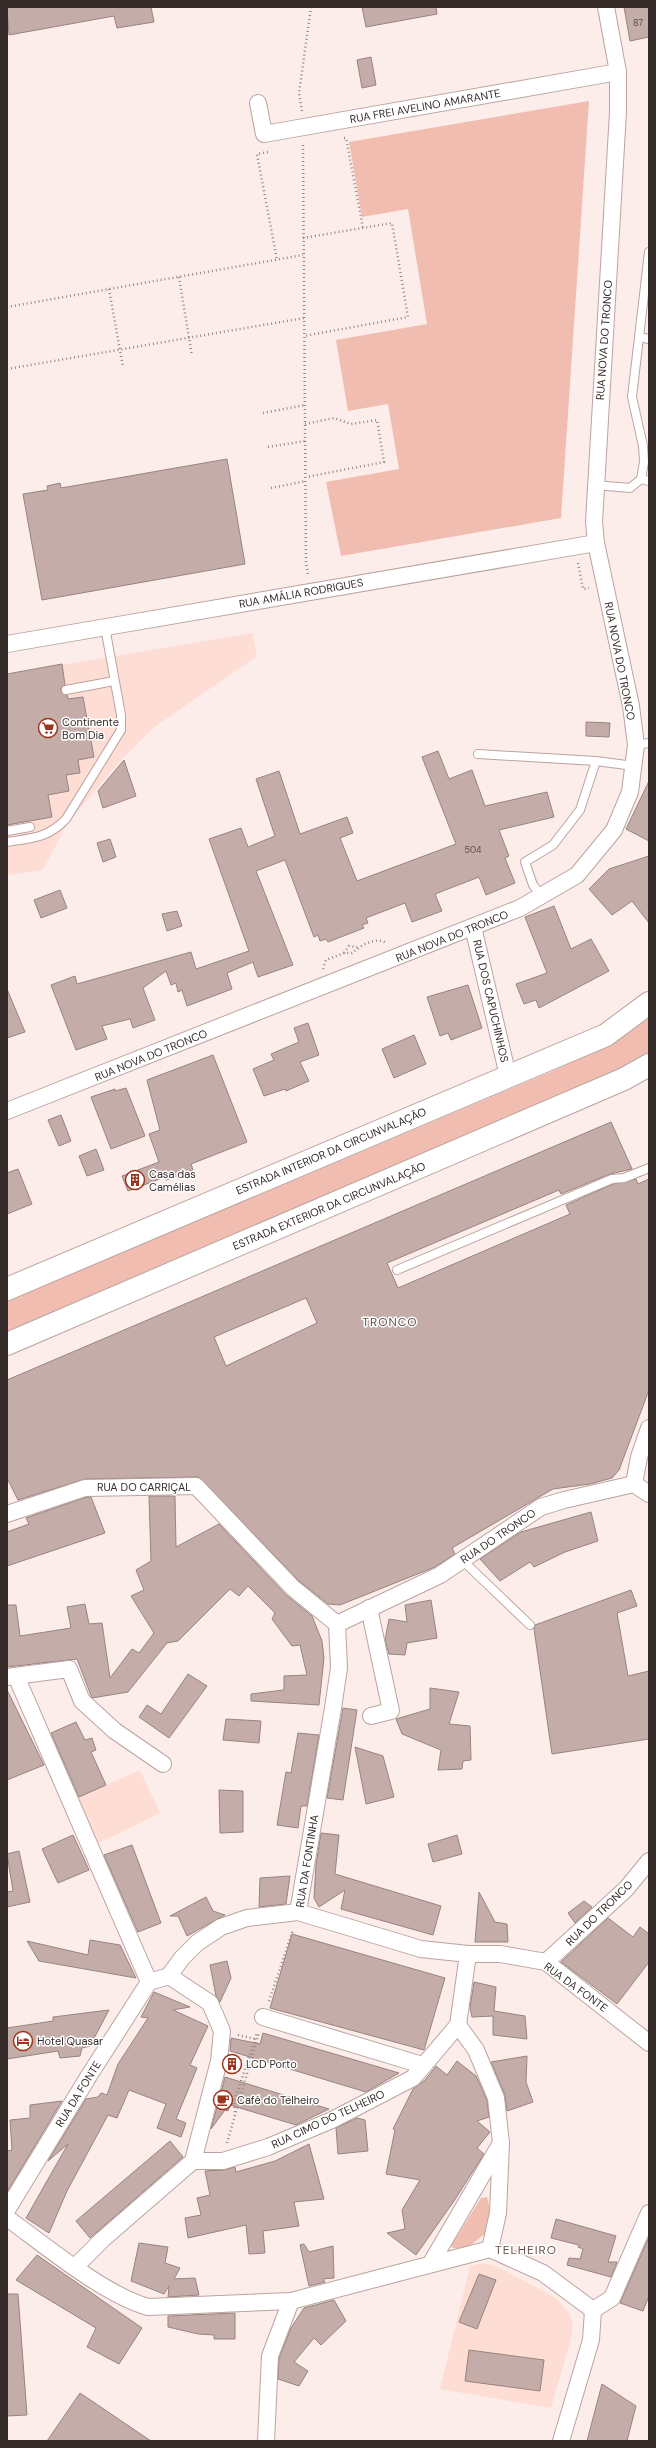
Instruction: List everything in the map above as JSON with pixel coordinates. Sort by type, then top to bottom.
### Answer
[{"type":"main road","name":"ESTRADA INTERIOR DA CIRCUNVALAÇÃO","points":[[7,1289],[606,1035],[649,1003]]},
{"type":"main road","name":"ESTRADA EXTERIOR DA CIRCUNVALAÇÃO","points":[[7,1344],[624,1079],[649,1065]]},
{"type":"street","name":"RUA NOVA DO TRONCO","points":[[7,1111],[473,927],[542,897],[578,875],[614,830],[630,792],[634,766],[642,744],[631,706],[596,543],[594,522],[618,72],[606,7]]},
{"type":"street","name":"RUA FREI AVELINO AMARANTE","points":[[258,103],[264,134],[618,72]]},
{"type":"street","name":"RUA AMÁLIA RODRIGUES","points":[[7,644],[596,543]]},
{"type":"street","name":"RUA DOS CAPUCHINHOS","points":[[473,927],[508,1076]]},
{"type":"street","points":[[649,1428],[639,1457],[634,1484],[649,1494]]},
{"type":"street","name":"RUA DO TRONCO","points":[[337,1624],[440,1575],[541,1507],[564,1500],[634,1484]]},
{"type":"street","name":"RUA DO CARRIÇAL","points":[[7,1514],[84,1488],[196,1486],[291,1586],[337,1624]]},
{"type":"street","points":[[369,1608],[391,1711],[372,1716]]},
{"type":"street","name":"RUA DA FONTINHA","points":[[337,1624],[339,1668],[298,1912],[421,1949],[468,1954]]},
{"type":"street","points":[[163,1764],[115,1731],[82,1701],[69,1669],[11,1676],[150,1982],[169,1976],[182,1958],[197,1943],[221,1927],[247,1918],[298,1912]]},
{"type":"street","name":"RUA DO TRONCO","points":[[546,1962],[626,1889],[649,1861]]},
{"type":"street","points":[[468,1954],[458,2025],[476,2050],[496,2098],[501,2143],[498,2213],[490,2249]]},
{"type":"street","name":"RUA DA FONTE","points":[[468,1954],[500,1954],[546,1962],[649,2043]]},
{"type":"street","points":[[75,2267],[103,2239],[193,2161],[219,2061],[222,2031],[210,2003],[169,1976]]},
{"type":"street","name":"RUA DA FONTE","points":[[7,2210],[90,2074],[150,1982]]},
{"type":"street","points":[[263,2017],[422,2065]]},
{"type":"street","name":"RUA CIMO DO TELHEIRO","points":[[193,2161],[223,2161],[268,2147],[332,2120],[413,2078],[422,2065],[458,2025]]},
{"type":"street","points":[[431,2263],[501,2143]]},
{"type":"street","points":[[593,2310],[612,2298],[649,2213]]},
{"type":"street","points":[[7,2218],[75,2267],[129,2302],[148,2307],[291,2301],[431,2263],[490,2249],[543,2272],[593,2310]]},
{"type":"street","points":[[266,2441],[270,2356],[291,2301]]},
{"type":"street","points":[[561,2441],[591,2340],[593,2310]]},
{"type":"lane","points":[[595,485],[630,488],[645,480],[643,446],[632,397],[649,254]]},
{"type":"lane","points":[[639,337],[649,339]]},
{"type":"lane","points":[[7,842],[44,836],[56,830],[66,818],[121,730],[121,715],[105,627]]},
{"type":"lane","points":[[66,690],[114,681]]},
{"type":"lane","points":[[478,754],[596,761],[634,766]]},
{"type":"lane","points":[[542,897],[533,885],[525,862],[553,845],[580,810],[596,761]]},
{"type":"lane","points":[[7,831],[30,827]]},
{"type":"lane","points":[[397,1270],[612,1179],[624,1178],[649,1168]]},
{"type":"lane","points":[[462,1560],[530,1625]]},
{"type":"path","points":[[311,7],[299,93],[308,138],[302,146],[306,562],[311,592]]},
{"type":"path","points":[[339,139],[346,138],[363,228]]},
{"type":"path","points":[[295,148],[310,145]]},
{"type":"path","points":[[272,151],[257,154],[277,260]]},
{"type":"path","points":[[303,238],[392,223],[408,317],[304,336]]},
{"type":"path","points":[[7,307],[303,255]]},
{"type":"path","points":[[179,277],[192,356]]},
{"type":"path","points":[[109,289],[123,367]]},
{"type":"path","points":[[7,369],[304,318]]},
{"type":"path","points":[[263,413],[305,405]]},
{"type":"path","points":[[305,424],[334,418],[351,424],[377,420],[384,462],[306,477]]},
{"type":"path","points":[[268,447],[305,440]]},
{"type":"path","points":[[271,488],[306,481]]},
{"type":"path","points":[[323,972],[326,960],[344,953],[353,954],[358,948],[375,941],[384,941],[389,945]]},
{"type":"path","points":[[344,953],[349,946],[358,948]]},
{"type":"path","points":[[223,2161],[235,2113],[263,2017],[298,1912]]},
{"type":"path","points":[[235,2113],[234,2103],[257,2032]]},
{"type":"shaded area","points":[[589,101],[561,518],[341,556],[326,482],[399,469],[388,404],[348,411],[336,340],[427,324],[408,209],[362,217],[349,142]]},
{"type":"shaded area","points":[[252,633],[257,656],[153,728],[122,759],[67,824],[43,870],[7,875],[7,674]]},
{"type":"shaded area","points":[[649,1018],[649,1055],[634,1064],[7,1333],[7,1301],[555,1070],[617,1040]]},
{"type":"shaded area","points":[[140,1770],[160,1813],[97,1844],[78,1798]]},
{"type":"shaded area","points":[[487,2197],[490,2209],[486,2233],[467,2248],[453,2248],[451,2246],[481,2198]]},
{"type":"shaded area","points":[[483,2263],[498,2267],[556,2298],[570,2314],[573,2326],[571,2339],[551,2408],[440,2389],[470,2266]]},
{"type":"building","points":[[7,7],[151,7],[154,22],[117,28],[114,16],[9,35]]},
{"type":"building","points":[[362,7],[436,7],[437,14],[366,27]]},
{"type":"building","points":[[624,7],[649,7],[649,37],[630,41]]},
{"type":"building","points":[[371,57],[376,85],[362,88],[357,60]]},
{"type":"building","points":[[227,459],[245,564],[42,600],[23,494],[48,490],[47,486],[60,483],[61,488]]},
{"type":"building","name":"Continente Bom Dia","points":[[62,664],[65,685],[61,688],[61,691],[67,695],[68,699],[83,697],[94,757],[78,760],[80,773],[66,775],[69,791],[48,795],[52,817],[7,825],[7,674]]},
{"type":"building","points":[[586,722],[610,723],[609,737],[586,736]]},
{"type":"building","points":[[438,751],[449,779],[472,770],[485,806],[547,792],[554,817],[499,830],[509,856],[505,858],[515,883],[486,895],[479,877],[435,894],[442,911],[412,922],[405,903],[366,918],[368,923],[362,925],[364,928],[328,942],[326,939],[320,941],[318,935],[314,937],[285,860],[256,871],[293,965],[258,977],[253,962],[227,973],[232,989],[187,1006],[182,990],[178,992],[176,983],[171,985],[166,971],[143,988],[155,1020],[133,1028],[130,1019],[102,1026],[107,1039],[76,1050],[51,985],[75,976],[77,984],[191,952],[196,969],[249,951],[209,839],[241,828],[248,847],[275,836],[256,779],[279,771],[300,834],[347,817],[353,833],[340,838],[357,881],[456,844],[422,757]]},
{"type":"building","points":[[124,760],[136,796],[103,808],[98,791]]},
{"type":"building","points":[[649,781],[649,841],[626,829]]},
{"type":"building","points":[[110,839],[116,857],[103,862],[97,843]]},
{"type":"building","points":[[649,856],[649,923],[632,901],[612,915],[589,889],[609,869]]},
{"type":"building","points":[[60,890],[67,908],[41,918],[34,900]]},
{"type":"building","points":[[554,906],[571,949],[591,939],[609,971],[539,1008],[536,1000],[524,1004],[516,984],[547,973],[525,917]]},
{"type":"building","points":[[177,911],[182,926],[167,931],[162,914]]},
{"type":"building","points":[[468,985],[482,1028],[451,1040],[448,1033],[440,1036],[427,997]]},
{"type":"building","points":[[7,989],[25,1032],[7,1038]]},
{"type":"building","points":[[308,1023],[319,1055],[300,1062],[309,1081],[286,1091],[285,1089],[264,1096],[253,1069],[274,1060],[271,1054],[299,1042],[294,1028]]},
{"type":"building","points":[[414,1035],[426,1064],[394,1078],[382,1049]]},
{"type":"building","points":[[213,1055],[247,1142],[191,1164],[193,1170],[166,1180],[165,1177],[128,1191],[122,1176],[159,1162],[149,1134],[160,1130],[147,1080]]},
{"type":"building","points":[[126,1088],[145,1136],[111,1149],[91,1097],[115,1089],[115,1091]]},
{"type":"building","points":[[61,1115],[71,1141],[59,1146],[48,1120]]},
{"type":"building","points":[[611,1122],[632,1169],[610,1174],[561,1194],[559,1190],[387,1263],[398,1288],[570,1214],[566,1205],[613,1184],[636,1179],[638,1184],[649,1179],[649,1390],[619,1470],[612,1478],[590,1484],[553,1489],[452,1548],[455,1554],[435,1567],[340,1605],[328,1604],[299,1581],[199,1477],[85,1479],[18,1500],[7,1478],[7,1380]],"holes":[[[306,1298],[317,1323],[226,1366],[214,1337]]]},
{"type":"building","points":[[96,1149],[104,1170],[87,1176],[79,1156]]},
{"type":"building","points":[[18,1169],[32,1204],[7,1214],[7,1173]]},
{"type":"building","points":[[149,1496],[175,1496],[176,1547],[219,1524],[286,1595],[312,1616],[322,1641],[324,1658],[319,1705],[251,1701],[251,1694],[284,1690],[284,1676],[307,1675],[300,1645],[292,1646],[272,1619],[275,1613],[248,1586],[239,1596],[230,1589],[178,1641],[167,1643],[128,1692],[92,1698],[77,1659],[7,1667],[7,1605],[16,1605],[20,1636],[71,1628],[67,1607],[85,1604],[89,1624],[102,1623],[110,1678],[132,1649],[139,1653],[154,1633],[131,1596],[144,1590],[136,1570],[151,1561]]},
{"type":"building","points":[[87,1497],[91,1497],[105,1533],[7,1566],[7,1532],[29,1524],[26,1518]]},
{"type":"building","points":[[591,1512],[598,1541],[565,1552],[534,1567],[530,1562],[500,1581],[480,1559],[521,1532]]},
{"type":"building","points":[[631,1590],[637,1606],[617,1613],[628,1676],[649,1671],[649,1739],[552,1754],[534,1629],[535,1625]]},
{"type":"building","points":[[431,1600],[437,1638],[407,1643],[405,1655],[389,1654],[385,1640],[389,1619],[407,1622],[405,1605]]},
{"type":"building","points":[[188,1674],[207,1686],[169,1738],[139,1717],[147,1705],[161,1714]]},
{"type":"building","points":[[430,1688],[459,1692],[449,1724],[470,1726],[471,1760],[463,1761],[462,1769],[438,1770],[441,1750],[402,1734],[396,1719],[430,1709]]},
{"type":"building","points":[[7,1690],[44,1765],[7,1780]]},
{"type":"building","points":[[343,1708],[357,1710],[343,1800],[327,1798]]},
{"type":"building","points":[[226,1719],[261,1721],[259,1743],[223,1740]]},
{"type":"building","points":[[76,1722],[85,1740],[92,1738],[96,1750],[91,1752],[106,1785],[79,1797],[51,1733]]},
{"type":"building","points":[[298,1733],[319,1735],[307,1806],[301,1806],[298,1828],[277,1825],[286,1772],[291,1773]]},
{"type":"building","points":[[355,1747],[383,1756],[394,1797],[366,1804]]},
{"type":"building","points":[[219,1790],[243,1791],[243,1832],[220,1833]]},
{"type":"building","points":[[321,1833],[339,1835],[335,1874],[441,1906],[433,1935],[341,1909],[345,1890],[319,1907],[314,1898],[316,1865]]},
{"type":"building","points":[[73,1835],[89,1870],[58,1883],[42,1849]]},
{"type":"building","points":[[457,1835],[462,1854],[433,1862],[428,1844]]},
{"type":"building","points":[[132,1845],[161,1923],[138,1932],[104,1855]]},
{"type":"building","points":[[19,1851],[30,1902],[7,1907],[7,1892],[13,1891],[7,1854]]},
{"type":"building","points":[[290,1876],[286,1904],[259,1907],[260,1878]]},
{"type":"building","points":[[479,1892],[495,1922],[507,1924],[508,1942],[475,1942]]},
{"type":"building","points":[[206,1897],[213,1911],[225,1915],[187,1936],[178,1916],[170,1916]]},
{"type":"building","points":[[584,1901],[592,1907],[575,1923],[568,1913]]},
{"type":"building","points":[[608,1918],[633,1937],[640,1927],[649,1934],[649,1962],[617,2004],[561,1962]]},
{"type":"building","points":[[292,1934],[445,1978],[424,2050],[270,2008]]},
{"type":"building","points":[[90,1940],[120,1945],[136,1978],[39,1961],[27,1941],[88,1955]]},
{"type":"building","points":[[227,1961],[231,1978],[220,2002],[216,1996],[210,1965]]},
{"type":"building","points":[[474,1982],[496,1987],[494,2011],[525,2016],[527,2039],[493,2035],[493,2016],[472,2017],[470,2008]]},
{"type":"building","points":[[154,1992],[190,2007],[173,2010],[208,2026],[190,2065],[197,2068],[176,2119],[186,2123],[181,2137],[157,2128],[166,2104],[129,2090],[117,2118],[108,2115],[67,2191],[49,2233],[26,2218],[68,2144],[48,2161],[86,2099],[98,2097],[101,2093],[107,2095],[118,2064],[148,2018],[141,2017]]},
{"type":"building","points":[[109,2010],[90,2046],[82,2048],[80,2056],[60,2058],[58,2051],[7,2059],[7,2028],[53,2021],[53,2017]]},
{"type":"building","points":[[263,2033],[399,2073],[366,2092],[230,2051],[231,2038],[260,2044]]},
{"type":"building","points":[[527,2056],[526,2082],[533,2102],[507,2111],[505,2095],[491,2062]]},
{"type":"building","points":[[457,2061],[476,2076],[487,2100],[489,2117],[477,2121],[490,2132],[477,2148],[484,2154],[454,2201],[416,2255],[387,2233],[405,2229],[402,2210],[420,2180],[386,2174],[395,2130],[393,2129],[413,2089],[425,2080],[436,2066],[447,2075]]},
{"type":"building","points":[[225,2077],[329,2109],[296,2125],[230,2105],[228,2111],[225,2110],[211,2129]]},
{"type":"building","points":[[62,2101],[7,2192],[7,2151],[12,2150],[10,2120],[30,2118],[30,2105]]},
{"type":"building","points":[[357,2118],[365,2120],[368,2151],[338,2154],[336,2128]]},
{"type":"building","points":[[170,2141],[183,2157],[90,2238],[76,2221]]},
{"type":"building","points":[[309,2144],[324,2199],[294,2202],[299,2226],[263,2231],[265,2253],[249,2254],[246,2225],[188,2238],[185,2218],[201,2215],[197,2198],[210,2195],[205,2171],[223,2170],[235,2167],[236,2172],[275,2161]]},
{"type":"building","points":[[556,2219],[616,2236],[608,2262],[617,2262],[611,2277],[567,2265],[569,2258],[580,2259],[583,2249],[578,2247],[579,2245],[551,2238]]},
{"type":"building","points":[[649,2237],[649,2296],[643,2311],[620,2303]]},
{"type":"building","points":[[139,2243],[168,2247],[165,2263],[180,2268],[174,2279],[195,2278],[199,2295],[168,2297],[169,2286],[164,2294],[131,2281]]},
{"type":"building","points":[[304,2244],[309,2252],[333,2246],[334,2278],[323,2279],[325,2282],[309,2286],[300,2245]]},
{"type":"building","points":[[37,2255],[142,2328],[119,2364],[87,2347],[96,2328],[16,2280]]},
{"type":"building","points":[[479,2274],[496,2280],[477,2329],[459,2322]]},
{"type":"building","points":[[7,2294],[18,2294],[27,2415],[7,2416]]},
{"type":"building","points":[[334,2300],[346,2321],[321,2345],[314,2338],[294,2362],[308,2371],[299,2386],[278,2379],[279,2358],[291,2328],[304,2308]]},
{"type":"building","points":[[235,2313],[235,2339],[214,2339],[214,2335],[198,2334],[168,2327],[168,2316]]},
{"type":"building","points":[[469,2350],[544,2360],[540,2391],[465,2381]]},
{"type":"building","points":[[602,2384],[636,2406],[627,2441],[587,2441]]},
{"type":"building","points":[[80,2393],[151,2441],[47,2441]]},
{"type":"place","name":"Continente Bom Dia","points":[[48,728]]},
{"type":"place","name":"Casa das Camélias","points":[[135,1180]]},
{"type":"place","name":"Hotel Quasar","points":[[23,2041]]},
{"type":"place","name":"LCD Porto","points":[[232,2064]]},
{"type":"place","name":"Café do Telheiro","points":[[223,2100]]},
{"type":"district","name":"TRONCO","points":[[390,1322]]},
{"type":"district","name":"TELHEIRO","points":[[526,2250]]}]
